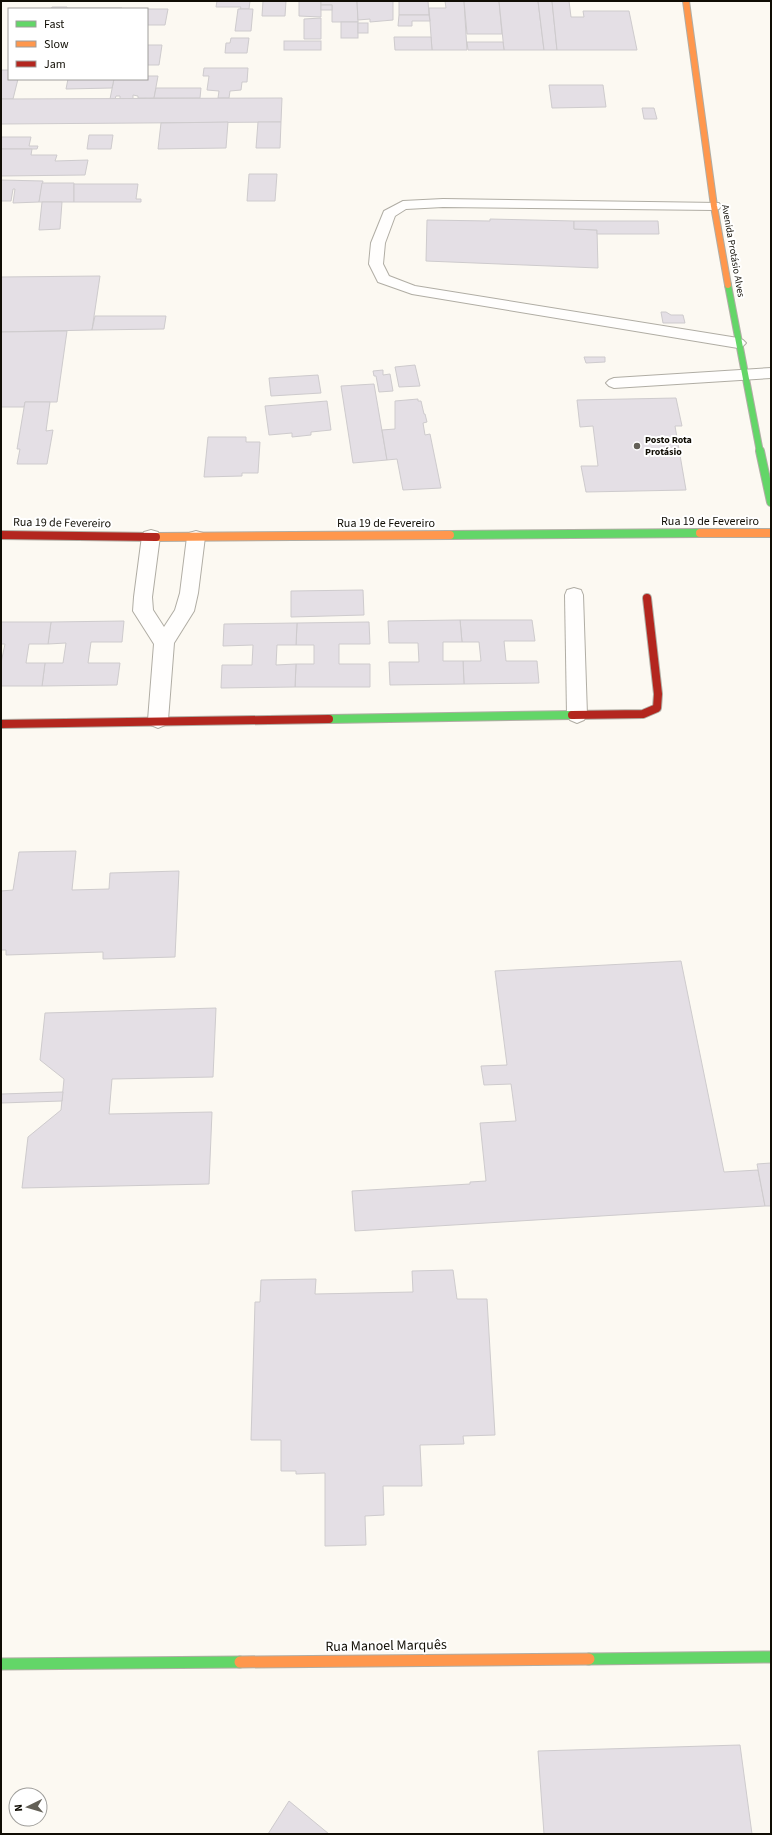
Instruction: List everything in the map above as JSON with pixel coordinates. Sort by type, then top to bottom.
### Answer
[{"type":"street","name":"Avenida Protásio Alves","points":[[686,1],[714,206],[738,343],[771,502]]},
{"type":"street","name":"Rua 19 de Fevereiro","points":[[1,535],[196,537],[771,533]]},
{"type":"street","points":[[151,536],[143,611],[164,643]]},
{"type":"street","points":[[158,720],[164,643],[184,612],[189,592],[196,537]]},
{"type":"street","points":[[574,595],[577,715]]},
{"type":"street","points":[[1,724],[158,720],[643,714],[657,708],[658,694],[647,598]]},
{"type":"street","name":"Rua Manoel Marquês","points":[[1,1664],[771,1657]]},
{"type":"lane","points":[[714,206],[443,203],[403,205],[389,214],[378,244],[376,264],[383,279],[412,290],[738,343]]},
{"type":"lane","points":[[614,383],[771,373]]},
{"type":"building","points":[[217,1],[250,1],[249,9],[240,9],[241,7],[216,7]]},
{"type":"building","points":[[263,1],[286,1],[285,16],[262,16]]},
{"type":"building","points":[[299,1],[321,1],[321,17],[299,16]]},
{"type":"building","points":[[321,1],[357,1],[358,22],[332,22],[332,5],[321,5]]},
{"type":"building","points":[[357,1],[393,1],[393,20],[370,22],[370,19],[358,20]]},
{"type":"building","points":[[399,1],[428,1],[429,15],[399,15]]},
{"type":"building","points":[[445,1],[464,1],[467,50],[432,50],[429,8],[446,8]]},
{"type":"building","points":[[464,1],[499,1],[502,34],[467,34]]},
{"type":"building","points":[[499,1],[538,1],[544,50],[504,50]]},
{"type":"building","points":[[538,1],[552,1],[557,50],[544,50]]},
{"type":"building","points":[[552,1],[569,1],[571,17],[584,17],[583,11],[629,11],[637,50],[557,50]]},
{"type":"building","points":[[321,5],[332,5],[332,10],[321,10]]},
{"type":"building","points":[[52,7],[67,8],[52,8]]},
{"type":"building","points":[[148,9],[168,9],[165,25],[148,25]]},
{"type":"building","points":[[238,9],[253,9],[251,31],[235,31]]},
{"type":"building","points":[[399,15],[429,15],[430,21],[412,21],[412,26],[398,26]]},
{"type":"building","points":[[321,18],[321,39],[304,39],[304,19]]},
{"type":"building","points":[[341,22],[358,22],[358,38],[341,38]]},
{"type":"building","points":[[358,23],[368,23],[368,33],[358,33]]},
{"type":"building","points":[[394,37],[431,37],[432,50],[395,50]]},
{"type":"building","points":[[231,38],[249,38],[247,53],[225,53],[226,43],[230,43]]},
{"type":"building","points":[[284,41],[321,41],[321,50],[284,50]]},
{"type":"building","points":[[467,42],[503,42],[504,50],[468,50]]},
{"type":"building","points":[[148,45],[162,45],[159,65],[148,65]]},
{"type":"building","points":[[204,68],[248,68],[247,82],[242,82],[241,90],[230,91],[229,98],[218,98],[219,91],[207,90],[209,76],[203,76]]},
{"type":"building","points":[[1,70],[8,70],[8,80],[18,80],[13,99],[1,99]]},
{"type":"building","points":[[148,76],[158,76],[154,98],[138,98],[138,96],[133,95],[133,99],[120,99],[120,96],[116,96],[115,99],[110,99],[114,80],[148,80]]},
{"type":"building","points":[[68,80],[114,80],[112,88],[66,89]]},
{"type":"building","points":[[549,85],[603,85],[606,107],[552,108]]},
{"type":"building","points":[[156,88],[201,88],[200,98],[154,98]]},
{"type":"building","points":[[282,98],[281,122],[1,124],[1,99]]},
{"type":"building","points":[[642,108],[654,108],[657,119],[644,119]]},
{"type":"building","points":[[228,122],[226,148],[158,149],[161,123]]},
{"type":"building","points":[[258,122],[281,122],[280,148],[256,148]]},
{"type":"building","points":[[89,135],[113,135],[111,149],[87,149]]},
{"type":"building","points":[[1,137],[31,137],[29,146],[38,146],[37,149],[1,149]]},
{"type":"building","points":[[1,149],[32,149],[31,155],[57,155],[55,161],[88,160],[85,175],[1,176]]},
{"type":"building","points":[[249,174],[277,174],[275,201],[247,201]]},
{"type":"building","points":[[1,180],[43,181],[39,202],[13,203],[15,189],[13,189],[11,201],[1,201]]},
{"type":"building","points":[[42,183],[74,183],[74,202],[39,202]]},
{"type":"building","points":[[74,184],[138,184],[136,199],[141,199],[141,202],[74,202]]},
{"type":"building","points":[[42,202],[62,202],[60,229],[39,230]]},
{"type":"building","points":[[490,219],[574,221],[574,229],[597,230],[598,268],[426,261],[427,220],[490,221]]},
{"type":"building","points":[[574,221],[658,221],[659,234],[597,234],[597,230],[574,229]]},
{"type":"building","points":[[100,276],[92,330],[1,332],[1,277]]},
{"type":"building","points":[[661,312],[666,312],[671,315],[683,315],[685,323],[663,323]]},
{"type":"building","points":[[95,316],[166,316],[164,329],[92,330]]},
{"type":"building","points":[[67,331],[57,402],[25,402],[24,407],[1,407],[1,332]]},
{"type":"building","points":[[584,357],[605,357],[605,362],[586,363]]},
{"type":"building","points":[[415,365],[420,386],[399,387],[395,367]]},
{"type":"building","points":[[383,370],[383,375],[390,374],[393,391],[379,392],[376,376],[374,376],[373,371]]},
{"type":"building","points":[[318,375],[321,393],[271,396],[269,378]]},
{"type":"building","points":[[374,384],[387,460],[353,463],[341,386]]},
{"type":"building","name":"Posto Rota Protásio","points":[[676,398],[682,426],[675,426],[686,490],[586,492],[581,466],[598,466],[593,426],[580,427],[577,400]]},
{"type":"building","points":[[418,399],[418,401],[421,401],[425,414],[427,422],[423,423],[425,435],[430,434],[441,488],[403,490],[397,459],[387,460],[382,430],[395,429],[395,401]]},
{"type":"building","points":[[327,401],[331,430],[311,432],[311,435],[292,437],[292,433],[269,435],[265,406]]},
{"type":"building","points":[[25,402],[50,402],[46,431],[53,430],[47,464],[17,464],[20,449],[17,449]]},
{"type":"building","points":[[208,437],[246,437],[246,442],[260,442],[258,473],[242,473],[242,476],[204,477]]},
{"type":"building","points":[[363,590],[364,615],[291,617],[291,591]]},
{"type":"building","points":[[460,620],[532,620],[535,641],[504,641],[506,661],[537,661],[539,683],[464,684],[463,661],[481,661],[479,642],[462,642]]},
{"type":"building","points":[[460,620],[462,642],[443,642],[443,661],[463,661],[464,684],[390,685],[389,662],[419,662],[418,643],[389,643],[388,621]]},
{"type":"building","points":[[124,621],[122,642],[91,642],[88,663],[120,663],[117,685],[42,686],[45,663],[63,663],[66,643],[48,644],[51,622]]},
{"type":"building","points":[[1,622],[51,622],[48,644],[29,644],[26,663],[45,663],[42,686],[1,686],[1,663],[5,644],[1,644]]},
{"type":"building","points":[[369,622],[370,644],[339,644],[339,664],[370,664],[370,687],[295,687],[296,664],[314,664],[314,645],[296,645],[297,623]]},
{"type":"building","points":[[297,623],[296,645],[277,645],[276,665],[296,664],[295,687],[221,688],[222,665],[252,665],[253,645],[223,646],[224,624]]},
{"type":"building","points":[[76,851],[72,890],[109,889],[110,873],[179,871],[175,957],[103,959],[103,952],[6,955],[6,950],[1,950],[1,891],[13,890],[19,852]]},
{"type":"building","points":[[681,961],[724,1172],[758,1170],[765,1206],[355,1231],[352,1191],[470,1184],[470,1182],[486,1181],[480,1123],[516,1121],[511,1084],[484,1085],[481,1066],[507,1065],[495,971]]},
{"type":"building","points":[[216,1008],[213,1077],[112,1079],[109,1114],[212,1112],[209,1184],[22,1188],[28,1137],[61,1110],[64,1079],[40,1060],[45,1013]]},
{"type":"building","points":[[63,1092],[62,1101],[1,1103],[1,1094]]},
{"type":"building","points":[[771,1163],[771,1206],[765,1206],[757,1164]]},
{"type":"building","points":[[453,1270],[457,1299],[487,1299],[495,1435],[463,1436],[464,1444],[420,1445],[422,1486],[383,1486],[384,1515],[365,1516],[366,1545],[325,1546],[325,1473],[296,1474],[296,1471],[281,1471],[281,1440],[251,1440],[255,1302],[260,1302],[261,1280],[316,1279],[315,1294],[413,1292],[412,1271]]},
{"type":"building","points":[[740,1745],[752,1834],[544,1834],[538,1751]]},
{"type":"building","points":[[289,1801],[329,1834],[268,1834]]},
{"type":"traffic: fast","points":[[728,285],[744,374],[771,502]]},
{"type":"traffic: fast","points":[[450,535],[700,533]]},
{"type":"traffic: fast","points":[[329,719],[572,715]]},
{"type":"traffic: fast","points":[[589,1659],[771,1657]]},
{"type":"traffic: fast","points":[[1,1664],[240,1662]]},
{"type":"traffic: slow","points":[[686,1],[714,206],[728,285]]},
{"type":"traffic: slow","points":[[700,533],[771,533]]},
{"type":"traffic: slow","points":[[156,537],[450,535]]},
{"type":"traffic: slow","points":[[240,1662],[589,1659]]},
{"type":"traffic: jam","points":[[1,535],[156,537]]},
{"type":"traffic: jam","points":[[572,715],[643,714],[657,708],[658,694],[647,598]]},
{"type":"traffic: jam","points":[[1,724],[329,719]]},
{"type":"place","name":"Posto Rota Protásio","points":[[637,446]]}]
